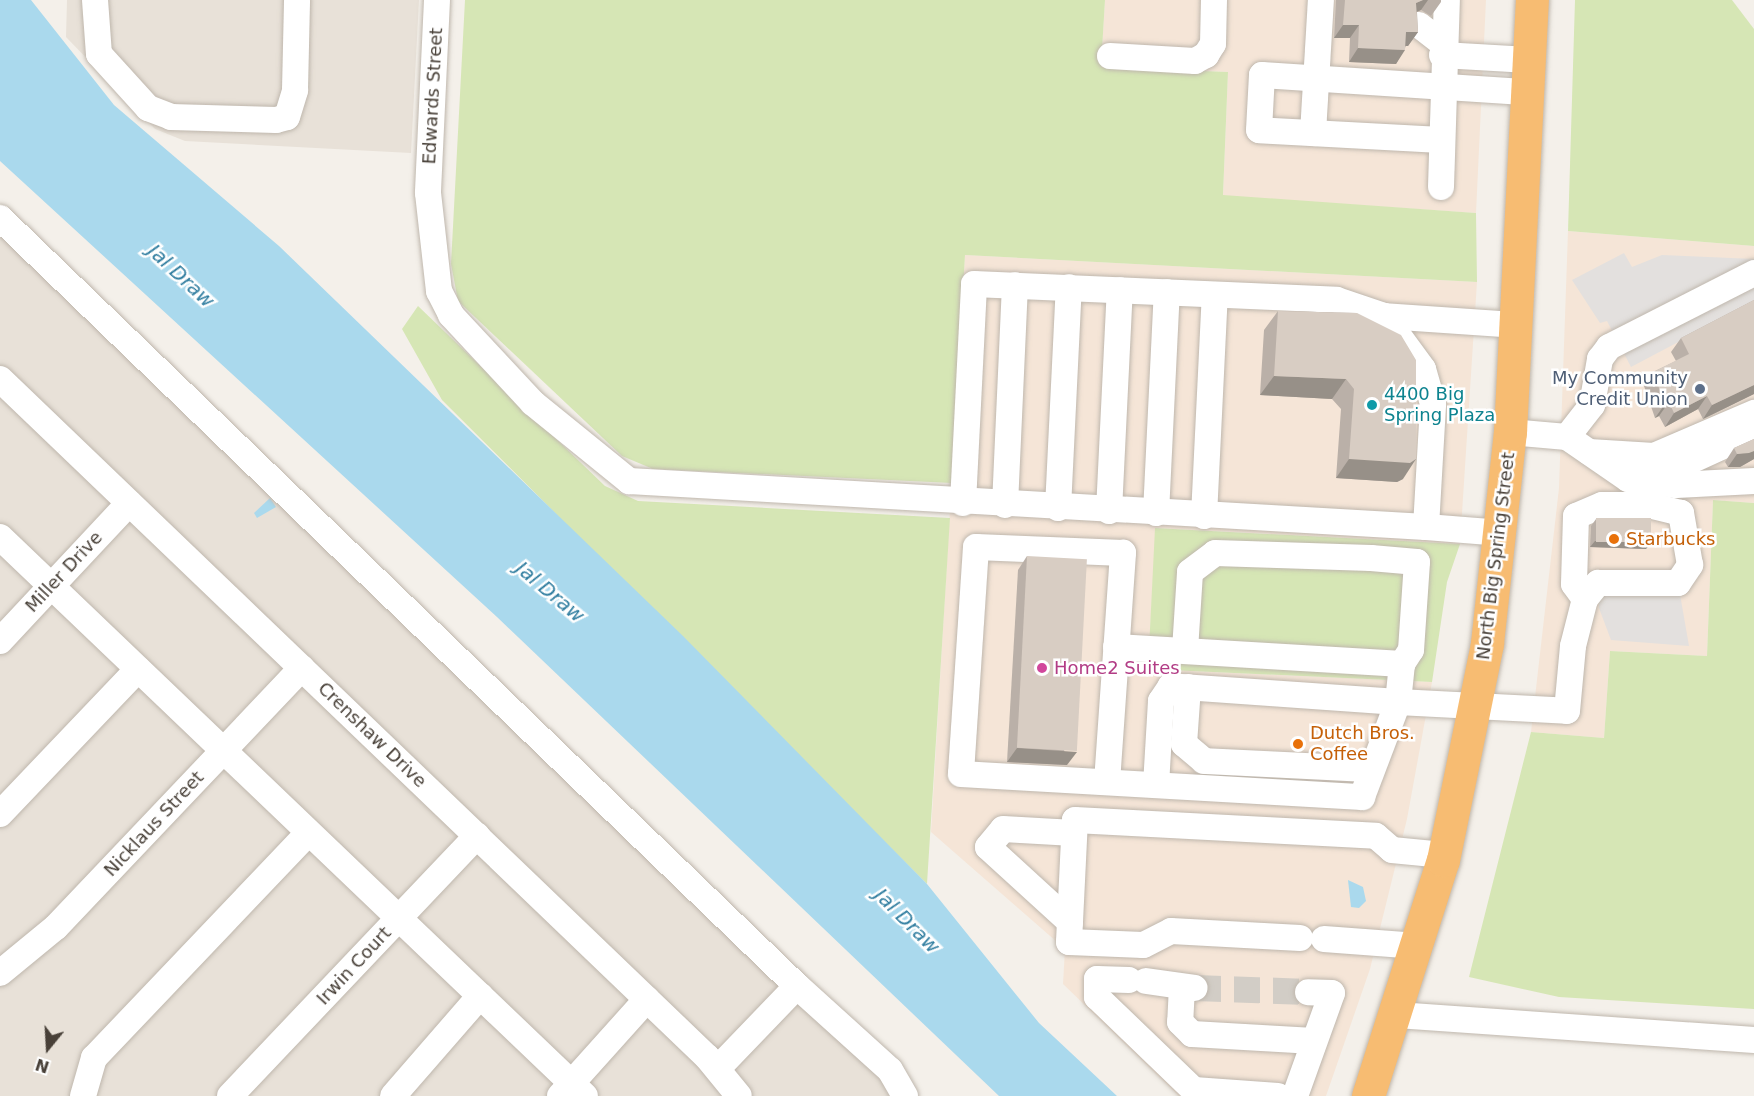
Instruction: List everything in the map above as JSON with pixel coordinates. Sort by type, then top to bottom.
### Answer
[{"type":"highway","name":"North Big Spring Street","points":[[1368,1096],[1397,1015],[1444,855],[1475,709],[1502,533],[1510,432],[1532,0]]},
{"type":"street","points":[[95,0],[99,54],[148,108],[171,117],[276,120],[287,117],[295,90],[297,0]]},
{"type":"street","name":"Edwards Street","points":[[437,0],[428,193],[430,244],[439,291],[451,315],[533,404],[629,481],[963,503],[1502,533]]},
{"type":"street","points":[[1110,56],[1200,58],[1213,44],[1214,0]]},
{"type":"street","points":[[1313,133],[1321,0]]},
{"type":"street","points":[[1441,187],[1442,50],[1447,0]]},
{"type":"street","points":[[1419,25],[1442,50],[1528,76]]},
{"type":"street","points":[[1441,140],[1259,130],[1262,75],[1442,87],[1528,76]]},
{"type":"street","points":[[0,218],[796,986],[890,1070],[905,1096]]},
{"type":"street","points":[[1567,437],[1592,405],[1600,359],[1609,347],[1754,273]]},
{"type":"street","points":[[963,503],[974,284],[1337,300],[1384,316],[1516,325]]},
{"type":"street","points":[[1005,505],[1015,285]]},
{"type":"street","points":[[1058,508],[1069,287]]},
{"type":"street","points":[[1109,510],[1120,290]]},
{"type":"street","points":[[1156,513],[1167,292]]},
{"type":"street","points":[[1204,516],[1215,294]]},
{"type":"street","points":[[1384,316],[1424,369],[1434,404],[1426,528]]},
{"type":"street","name":"Crenshaw Drive","points":[[0,379],[647,999],[718,1068],[739,1096]]},
{"type":"street","points":[[1604,462],[1654,456],[1754,413]]},
{"type":"street","points":[[1604,462],[1654,465],[1754,424]]},
{"type":"street","points":[[1510,432],[1567,437],[1604,462],[1664,483],[1754,481]]},
{"type":"street","points":[[1604,462],[1673,469],[1754,432]]},
{"type":"street","points":[[1664,483],[1754,441]]},
{"type":"street","name":"Miller Drive","points":[[0,641],[129,503]]},
{"type":"street","points":[[1156,785],[1161,701],[1171,686],[1475,709],[1567,711],[1573,646],[1585,599],[1598,583],[1678,584],[1690,565],[1681,513],[1648,505],[1602,505],[1576,516],[1574,584],[1585,599]]},
{"type":"street","points":[[0,537],[480,996],[572,1092],[647,999]]},
{"type":"street","points":[[1107,782],[1123,553],[976,547],[961,774],[1362,797],[1370,769],[1398,702],[1402,664],[1411,650],[1417,562],[1371,558],[1215,553],[1190,572],[1185,650]]},
{"type":"street","points":[[1116,647],[1402,664]]},
{"type":"street","name":"Nicklaus Street","points":[[0,974],[56,927],[302,668]]},
{"type":"street","points":[[0,814],[138,669]]},
{"type":"street","points":[[1188,687],[1184,744],[1204,761],[1270,766],[1289,762],[1370,769]]},
{"type":"street","points":[[1418,946],[1171,931],[1143,945],[1069,942],[1075,820],[1376,836],[1392,850],[1444,855]]},
{"type":"street","points":[[1070,922],[988,847],[1003,829],[1074,833]]},
{"type":"street","points":[[82,1096],[94,1058],[308,833]]},
{"type":"street","name":"Irwin Court","points":[[230,1096],[477,836]]},
{"type":"street","points":[[1278,1096],[1197,1093],[1097,997],[1098,979],[1189,987],[1180,1023],[1192,1034],[1314,1041]]},
{"type":"street","points":[[718,1068],[796,986]]},
{"type":"street","points":[[1295,1096],[1332,993],[1308,992]]},
{"type":"street","points":[[393,1096],[480,996]]},
{"type":"street","points":[[1397,1015],[1754,1040]]},
{"type":"shaded area","points":[[67,0],[419,0],[411,153],[185,141],[155,129],[66,37]]},
{"type":"shaded area","points":[[1105,0],[1486,0],[1476,213],[1223,196],[1228,72],[1101,67]]},
{"type":"shaded area","points":[[0,228],[888,1082],[895,1096],[0,1096]]},
{"type":"shaded area","points":[[1568,231],[1754,246],[1754,503],[1713,500],[1707,656],[1610,651],[1604,738],[1531,732],[1559,488]]},
{"type":"shaded area","points":[[1624,253],[1632,267],[1662,255],[1754,259],[1754,302],[1631,367],[1607,321],[1600,323],[1572,280]]},
{"type":"shaded area","points":[[965,255],[1477,282],[1460,544],[1156,528],[1148,669],[1432,682],[1407,819],[1370,969],[1326,1096],[1179,1096],[1063,984],[1065,949],[931,832]]},
{"type":"shaded area","points":[[1598,583],[1678,583],[1689,646],[1611,640],[1599,608]]},
{"type":"green space","points":[[465,0],[1105,0],[1101,67],[1228,72],[1223,195],[1476,213],[1477,282],[965,255],[952,483],[653,469],[622,456],[458,301],[451,264]]},
{"type":"green space","points":[[1575,0],[1732,0],[1754,29],[1754,246],[1568,231]]},
{"type":"green space","points":[[418,306],[605,486],[638,501],[950,518],[927,884],[442,400],[402,329]]},
{"type":"green space","points":[[1713,500],[1754,503],[1754,1009],[1559,997],[1469,977],[1531,732],[1604,738],[1610,651],[1707,656]]},
{"type":"green space","points":[[1155,528],[1460,544],[1447,582],[1432,682],[1148,669]]},
{"type":"water","name":"Jal Draw","points":[[0,0],[31,0],[114,105],[279,246],[683,636],[927,884],[1039,1023],[1117,1096],[999,1096],[497,617],[0,161]]},
{"type":"water","points":[[270,498],[276,507],[257,518],[254,513]]},
{"type":"water","points":[[1348,880],[1363,887],[1366,901],[1359,908],[1351,907]]},
{"type":"building","points":[[1345,0],[1423,0],[1416,3],[1418,32],[1406,32],[1405,50],[1358,48],[1359,25],[1343,25]]},
{"type":"building","name":"My Community Credit Union","points":[[1754,300],[1754,385],[1712,405],[1707,396],[1674,413],[1669,402],[1665,404],[1653,372],[1689,354],[1681,338]]},
{"type":"building","name":"4400 Big Spring Plaza","points":[[1278,311],[1357,313],[1401,335],[1416,360],[1416,459],[1410,463],[1349,459],[1354,389],[1346,379],[1274,376]]},
{"type":"building","points":[[1754,439],[1754,451],[1737,454],[1734,448]]},
{"type":"building","points":[[1596,518],[1651,518],[1651,542],[1596,542]]},
{"type":"building","name":"Home2 Suites","points":[[1027,556],[1087,559],[1077,751],[1017,748]]},
{"type":"tunnel","points":[[1195,988],[1308,992]]},
{"type":"place","name":"My Community Credit Union","points":[[1700,389]]},
{"type":"place","name":"4400 Big Spring Plaza","points":[[1372,405]]},
{"type":"place","name":"Starbucks","points":[[1614,539]]},
{"type":"place","name":"Home2 Suites","points":[[1042,668]]},
{"type":"place","name":"Dutch Bros. Coffee","points":[[1298,744]]}]
